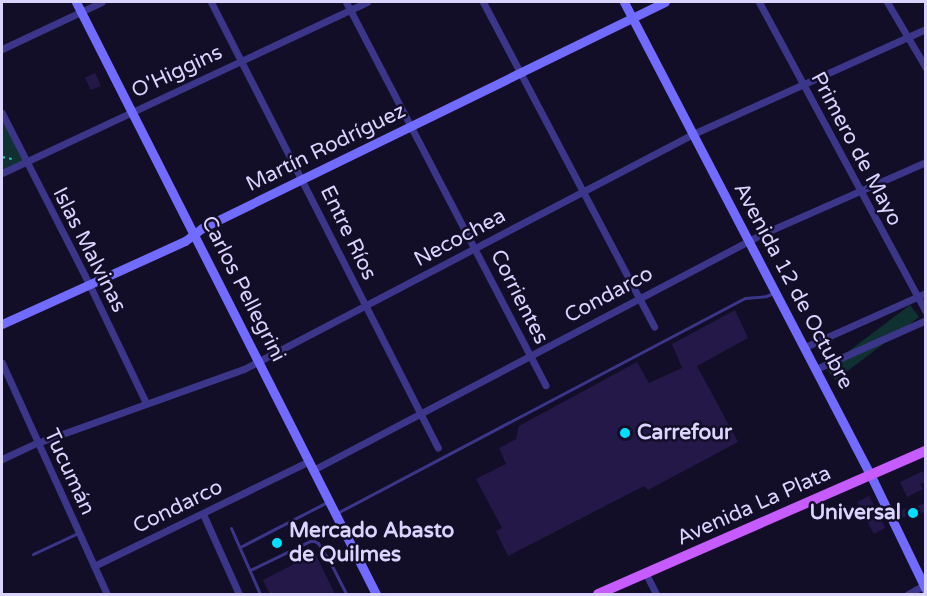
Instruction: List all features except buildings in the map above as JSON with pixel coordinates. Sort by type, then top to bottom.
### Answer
[{"type":"main road","name":"Avenida La Plata","points":[[598,594],[926,451]]},
{"type":"street","name":"Carlos Pellegrini","points":[[76,2],[376,594]]},
{"type":"street","points":[[2,49],[102,2]]},
{"type":"street","name":"Entre Ríos","points":[[211,2],[438,448]]},
{"type":"street","name":"Corrientes","points":[[346,2],[545,385]]},
{"type":"street","name":"O'Higgins","points":[[2,173],[367,2]]},
{"type":"street","points":[[483,2],[654,327]]},
{"type":"street","name":"Avenida 12 de Octubre","points":[[624,2],[872,476],[925,586]]},
{"type":"street","name":"Martín Rodríguez","points":[[2,324],[185,241],[409,126],[665,2]]},
{"type":"street","name":"Primero de Mayo","points":[[759,2],[926,312]]},
{"type":"street","points":[[887,2],[926,68]]},
{"type":"street","name":"Necochea","points":[[2,459],[37,443],[259,361],[693,134],[926,29]]},
{"type":"street","name":"Islas Malvinas","points":[[2,113],[89,284],[146,404]]},
{"type":"street","name":"Condarco","points":[[94,566],[421,413],[749,240],[926,162]]},
{"type":"street","points":[[805,347],[926,293]]},
{"type":"street","points":[[816,369],[926,321]]},
{"type":"street","name":"Tucumán","points":[[2,363],[107,594]]},
{"type":"street","points":[[203,514],[239,594]]},
{"type":"street","points":[[646,574],[656,594]]},
{"type":"street","points":[[908,594],[925,586]]},
{"type":"lane","points":[[335,514],[745,298],[766,296],[776,292]]},
{"type":"lane","points":[[240,547],[329,501]]},
{"type":"lane","points":[[231,528],[260,594]]},
{"type":"lane","points":[[33,554],[80,532]]},
{"type":"lane","points":[[250,570],[310,541],[318,543],[346,594]]},
{"type":"lane","points":[[330,562],[353,549]]},
{"type":"green space","points":[[2,113],[26,162],[2,173]]},
{"type":"green space","points":[[910,305],[919,317],[835,380],[826,368]]},
{"type":"place","name":"Carrefour","points":[[625,433]]},
{"type":"place","name":"Universal","points":[[913,513]]},
{"type":"place","name":"Mercado Abasto de Quilmes","points":[[277,543]]}]
